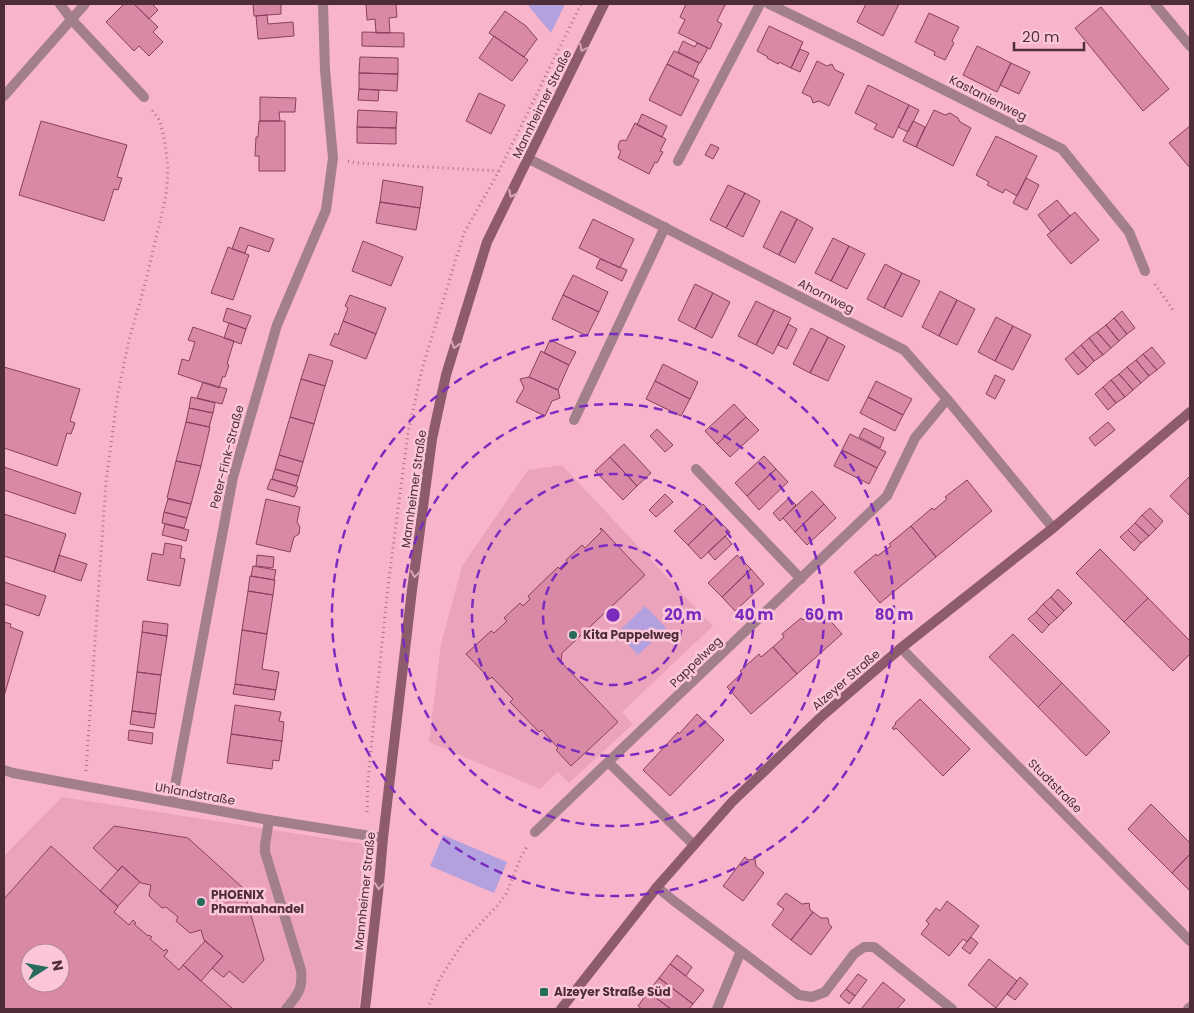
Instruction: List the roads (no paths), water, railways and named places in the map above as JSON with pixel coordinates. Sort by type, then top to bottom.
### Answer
[{"type":"street","points":[[60,4],[71,19],[144,97]]},
{"type":"street","points":[[4,96],[85,4]]},
{"type":"street","name":"Peter-Fink-Straße","points":[[172,802],[233,477],[277,325],[326,210],[333,158],[325,70],[324,4]]},
{"type":"street","name":"Mannheimer Straße","points":[[365,1009],[412,590],[434,430],[446,375],[487,242],[604,4]]},
{"type":"street","points":[[678,161],[760,4]]},
{"type":"street","name":"Kastanienweg","points":[[769,4],[1062,149],[1129,232],[1145,271]]},
{"type":"street","points":[[1155,4],[1190,46]]},
{"type":"street","name":"Ahornweg","points":[[529,159],[904,350],[1053,528]]},
{"type":"street","points":[[574,420],[665,228]]},
{"type":"street","name":"Pappelweg","points":[[535,832],[888,496],[915,438],[946,399]]},
{"type":"street","name":"Alzeyer Straße","points":[[561,1009],[657,886],[732,802],[822,716],[902,648],[1053,528],[1190,412]]},
{"type":"street","points":[[696,469],[800,579]]},
{"type":"street","name":"Studtstraße","points":[[902,648],[1190,941]]},
{"type":"street","points":[[608,762],[694,845]]},
{"type":"street","name":"Uhlandstraße","points":[[4,770],[269,820],[383,838]]},
{"type":"street","points":[[269,820],[265,852],[301,970],[302,983],[297,996],[286,1009]]},
{"type":"street","points":[[657,886],[799,996],[812,997],[825,992],[854,954],[864,947],[874,947],[952,1009]]},
{"type":"street","points":[[717,1009],[742,951]]},
{"type":"place","name":"Kita Pappelweg","points":[[573,635]]},
{"type":"place","name":"PHOENIX Pharmahandel","points":[[201,902]]},
{"type":"place","name":"Alzeyer Straße Süd","points":[[544,992]]}]
